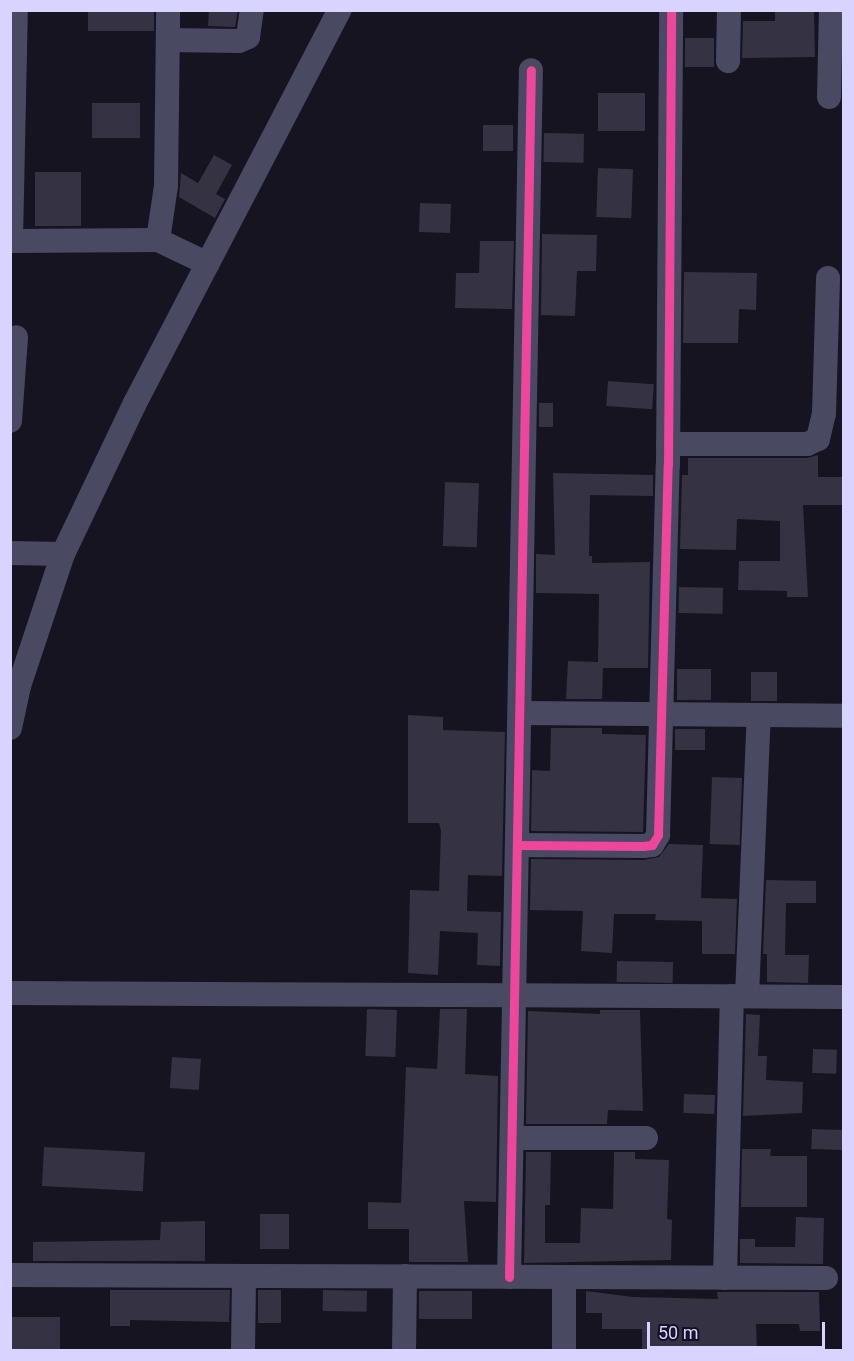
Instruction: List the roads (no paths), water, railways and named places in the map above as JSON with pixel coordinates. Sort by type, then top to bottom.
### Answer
[{"type":"street","points":[[16,10],[11,241],[158,240],[208,264]]},
{"type":"street","points":[[158,240],[166,186],[168,10]]},
{"type":"street","points":[[168,40],[239,41],[248,37],[252,10]]},
{"type":"street","points":[[10,728],[18,686],[63,554],[135,403],[340,10]]},
{"type":"street","points":[[518,844],[652,844],[658,835],[663,713],[668,444],[671,10]]},
{"type":"street","points":[[728,61],[729,10]]},
{"type":"street","points":[[829,97],[831,10]]},
{"type":"street","points":[[509,1277],[522,713],[531,70]]},
{"type":"street","points":[[668,444],[807,444],[818,439],[824,414],[828,278]]},
{"type":"street","points":[[10,421],[16,337]]},
{"type":"street","points":[[10,553],[63,554]]},
{"type":"street","points":[[522,713],[843,716]]},
{"type":"street","points":[[725,1278],[740,996],[759,715]]},
{"type":"street","points":[[10,993],[843,997]]},
{"type":"street","points":[[512,1138],[646,1138]]},
{"type":"street","points":[[10,1275],[826,1278]]},
{"type":"street","points":[[243,1350],[244,1276]]},
{"type":"street","points":[[404,1350],[405,1276]]},
{"type":"street","points":[[564,1277],[564,1350]]}]
